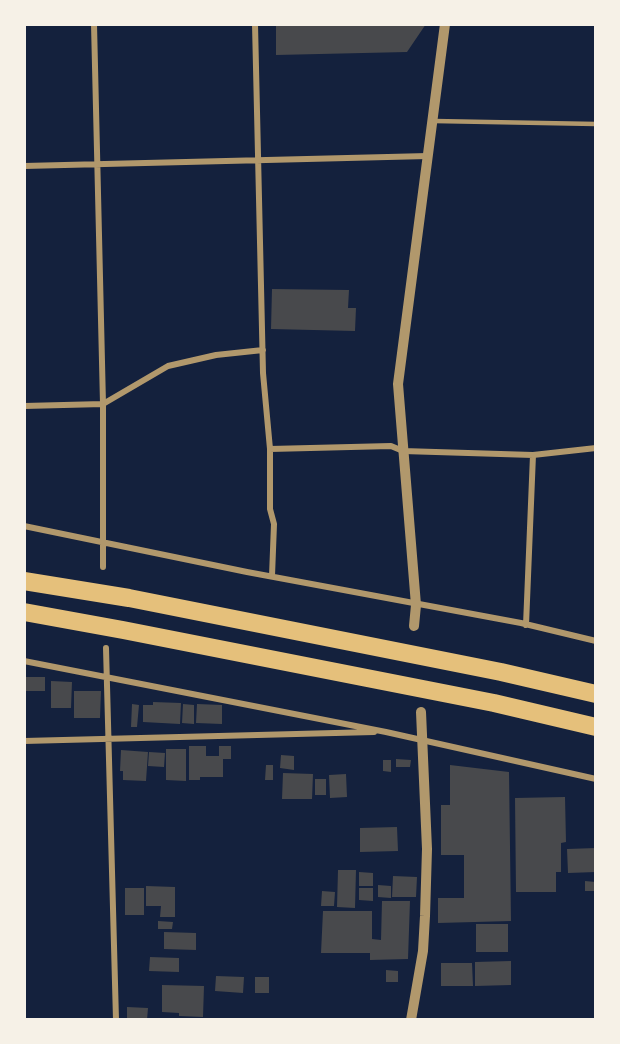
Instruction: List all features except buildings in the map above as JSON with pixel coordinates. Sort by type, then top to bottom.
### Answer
[{"type":"highway","points":[[24,581],[140,600],[501,672],[596,694]]},
{"type":"highway","points":[[24,612],[494,703],[596,727]]},
{"type":"street","points":[[94,24],[103,404],[103,567]]},
{"type":"street","points":[[255,24],[263,373],[270,449],[270,509],[274,524],[272,576]]},
{"type":"street","points":[[414,626],[416,605],[398,384],[445,24]]},
{"type":"street","points":[[24,166],[428,156]]},
{"type":"street","points":[[24,406],[103,404],[168,366],[216,355],[263,350]]},
{"type":"street","points":[[270,449],[391,446],[403,451],[533,455],[596,448]]},
{"type":"street","points":[[526,625],[533,455]]},
{"type":"street","points":[[24,526],[596,640]]},
{"type":"street","points":[[106,648],[116,1020]]},
{"type":"street","points":[[24,661],[386,732],[596,779]]},
{"type":"street","points":[[411,1020],[423,951],[425,916],[427,849],[421,712]]},
{"type":"street","points":[[24,741],[386,732]]},
{"type":"lane","points":[[432,121],[596,124]]}]
